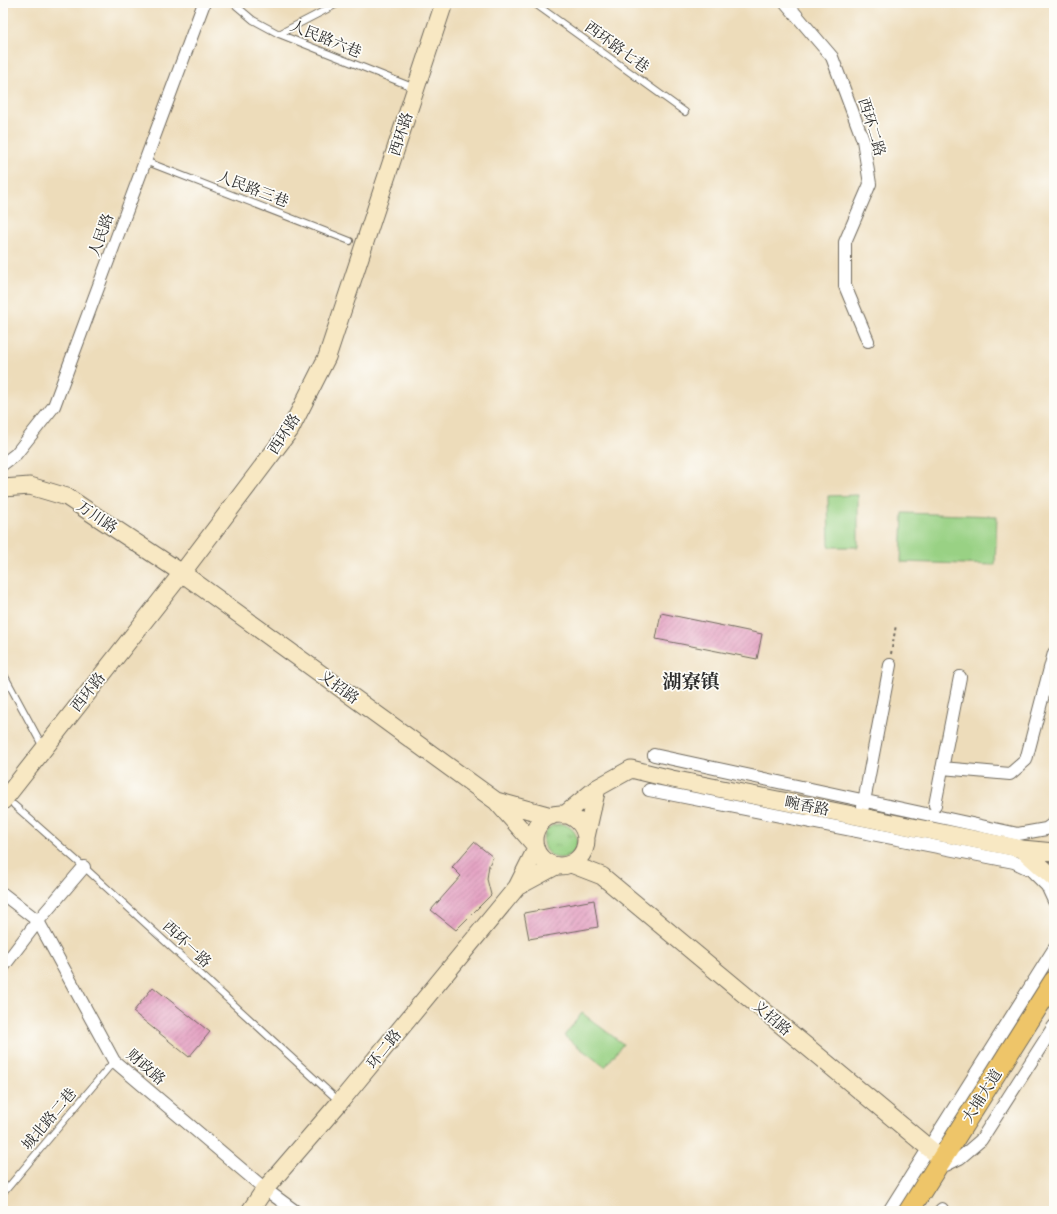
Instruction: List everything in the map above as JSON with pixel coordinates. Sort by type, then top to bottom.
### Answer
[{"type":"main road","name":"西环路","points":[[9,803],[44,749],[182,573],[290,430],[327,357],[444,3]]},
{"type":"main road","name":"万川路","points":[[3,488],[30,486],[68,497],[182,573]]},
{"type":"main road","name":"义招路","points":[[182,573],[496,801]]},
{"type":"main road","name":"畹香路","points":[[557,816],[597,788],[631,769],[672,779],[862,808],[1022,849],[1054,852]]},
{"type":"main road","points":[[517,887],[580,856],[584,849],[597,788]]},
{"type":"main road","points":[[496,801],[557,816],[569,816],[576,820],[582,826],[585,833],[585,841],[602,876]]},
{"type":"main road","points":[[496,801],[535,847],[538,855],[544,861],[551,865],[563,865],[602,876]]},
{"type":"main road","points":[[517,887],[535,847],[535,832],[545,819],[557,816]]},
{"type":"main road","points":[[1022,849],[1054,878]]},
{"type":"main road","name":"义招路","points":[[602,876],[939,1157]]},
{"type":"main road","name":"环二路","points":[[250,1211],[265,1189],[340,1102],[517,887]]},
{"type":"main road","name":"大埔大道","points":[[909,1211],[939,1157],[1054,981]]},
{"type":"main road","name":"大埔大道","points":[[917,1211],[939,1157],[1054,994]]},
{"type":"street","name":"人民路","points":[[3,464],[16,454],[54,406],[204,3]]},
{"type":"street","name":"西环二路","points":[[786,3],[832,57],[862,140],[870,184],[845,242],[845,286],[868,341]]},
{"type":"street","points":[[942,768],[1010,774],[1026,760],[1054,653]]},
{"type":"street","points":[[862,808],[890,665]]},
{"type":"street","points":[[935,805],[960,677]]},
{"type":"street","points":[[654,755],[862,808],[1018,834],[1046,829],[1054,823]]},
{"type":"street","points":[[649,790],[1014,862],[1031,870],[1047,886],[1054,901]]},
{"type":"street","points":[[3,967],[38,921],[84,867]]},
{"type":"street","name":"财政路","points":[[3,894],[38,921],[114,1061],[265,1189],[295,1211]]},
{"type":"street","points":[[889,1211],[939,1157],[1054,949]]},
{"type":"street","points":[[939,1157],[960,1158],[981,1140],[1054,1026]]},
{"type":"lane","name":"人民路六巷","points":[[233,3],[253,20],[279,34],[416,88]]},
{"type":"lane","points":[[279,34],[339,3]]},
{"type":"lane","name":"西环路七巷","points":[[534,3],[685,112]]},
{"type":"lane","name":"人民路三巷","points":[[146,161],[350,241]]},
{"type":"lane","points":[[3,673],[44,749]]},
{"type":"lane","name":"西环一路","points":[[9,803],[84,867],[340,1102]]},
{"type":"lane","name":"城北路二巷","points":[[3,1192],[114,1061]]},
{"type":"path","points":[[890,665],[896,625]]},
{"type":"green space","points":[[858,495],[858,547],[829,547],[828,496]]},
{"type":"green space","points":[[903,513],[997,516],[995,565],[901,562]]},
{"type":"green space","points":[[560,824],[572,829],[577,841],[572,853],[560,858],[548,853],[543,841],[548,829]]},
{"type":"green space","points":[[582,1013],[623,1044],[605,1067],[564,1036]]},
{"type":"building","points":[[661,613],[762,634],[757,659],[656,639]]},
{"type":"building","points":[[474,842],[493,857],[489,865],[487,879],[491,895],[456,930],[431,910],[461,876],[452,867]]},
{"type":"building","points":[[594,900],[598,927],[529,939],[524,913]]},
{"type":"building","points":[[153,987],[210,1032],[189,1057],[133,1012]]},
{"type":"district","name":"湖寮镇","points":[[691,681]]}]
